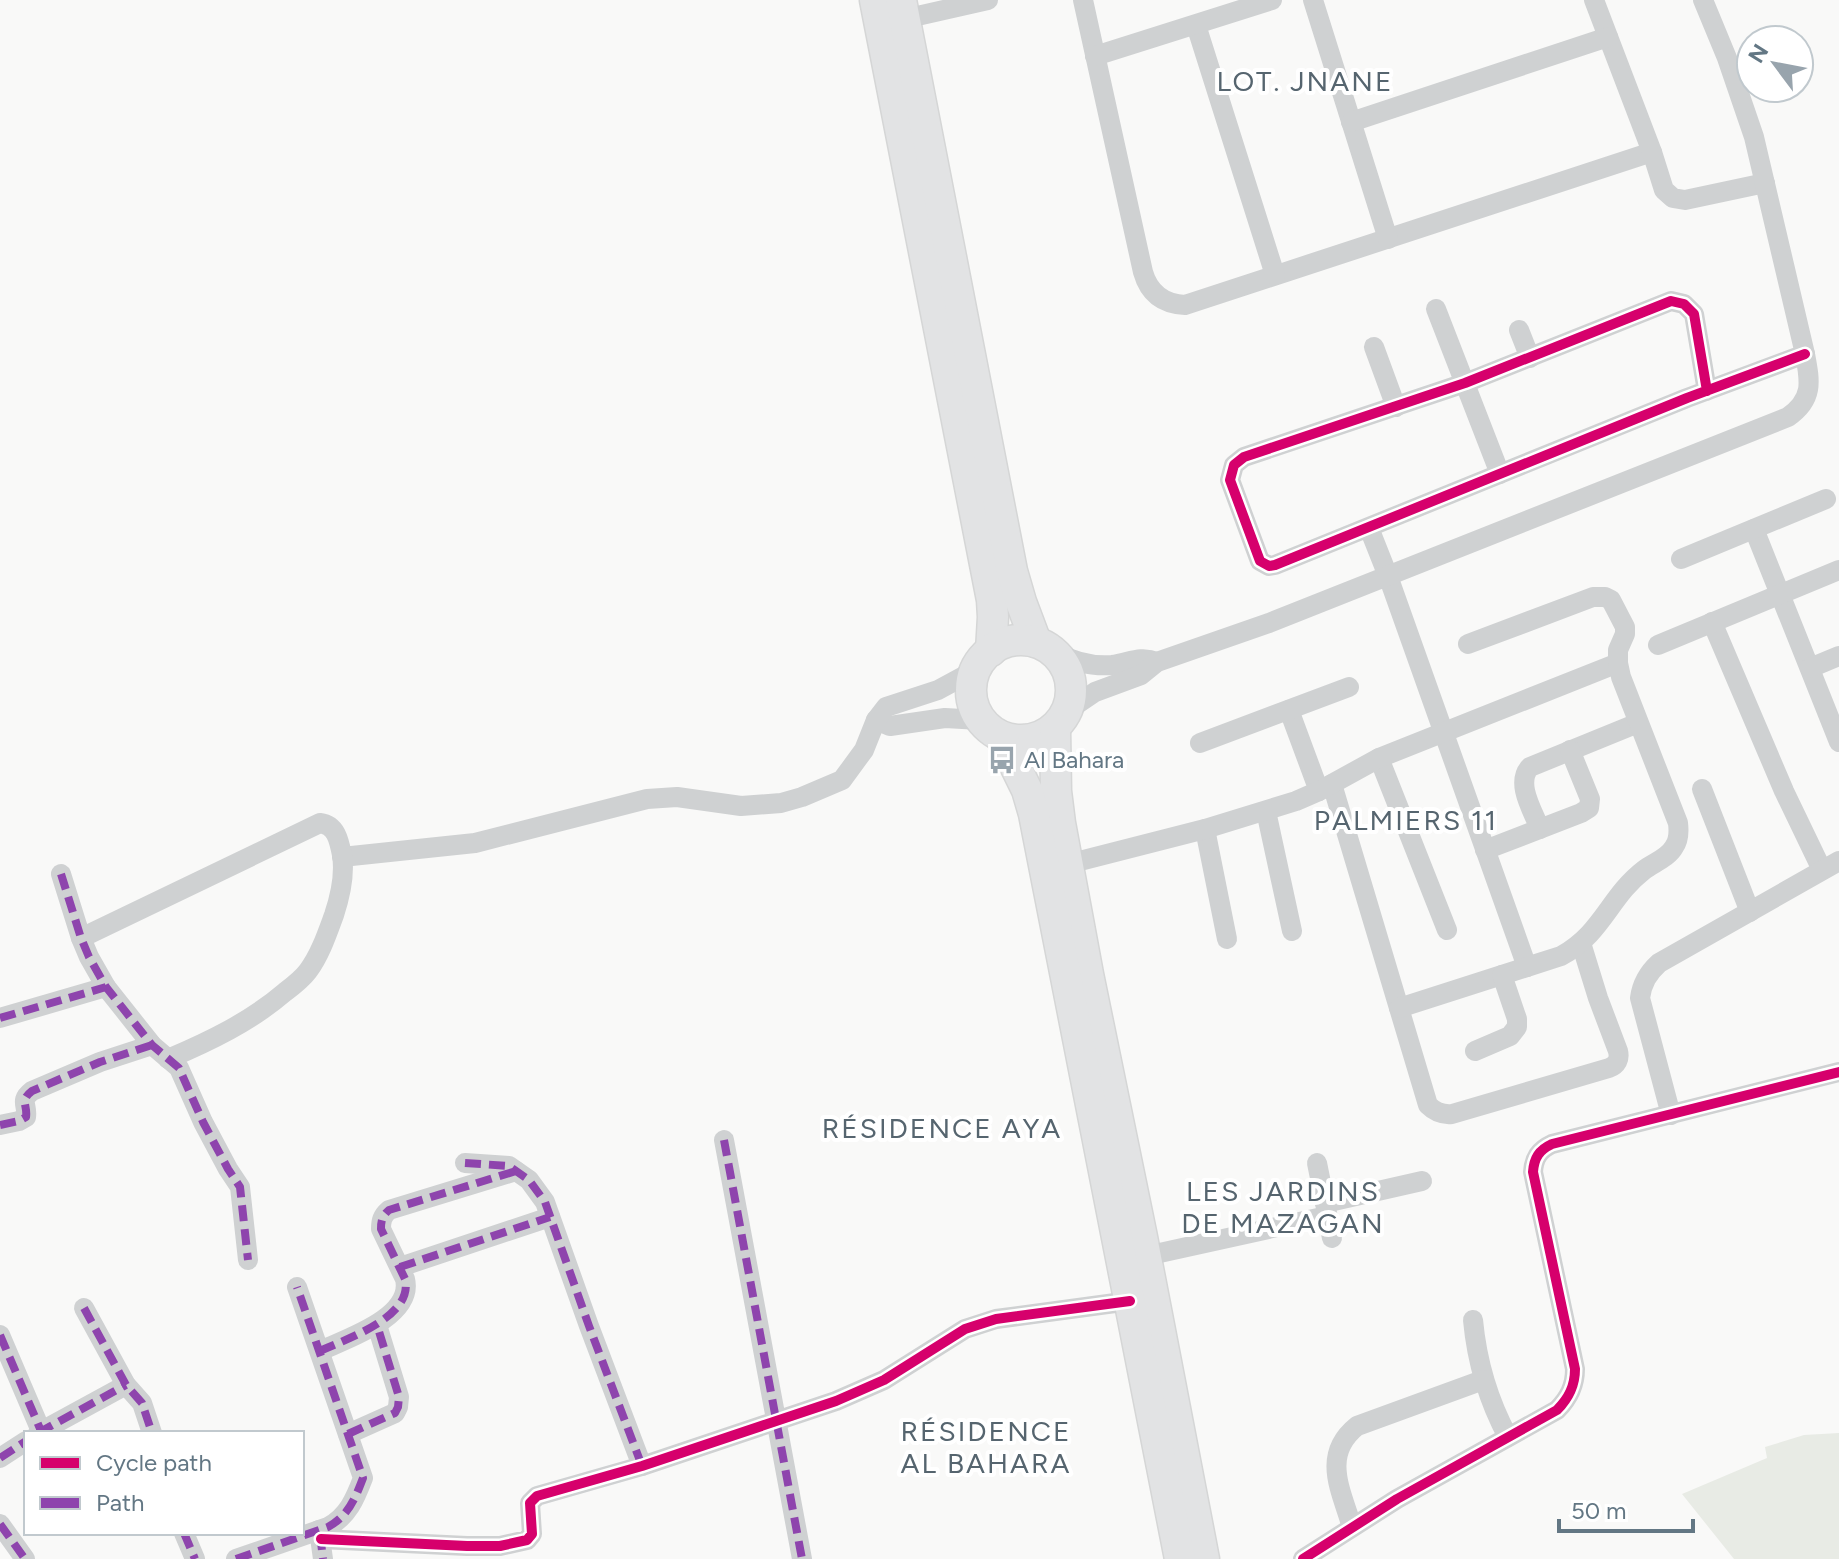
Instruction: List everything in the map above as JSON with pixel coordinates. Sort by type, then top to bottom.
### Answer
[{"type":"main road","points":[[875,0],[990,588],[993,617],[983,660],[972,682],[971,696],[974,708],[991,728],[1027,790],[1034,814],[1180,1559]]},
{"type":"main road","points":[[902,10],[1012,571],[1021,602],[1045,647],[1067,669],[1070,679],[1070,701],[1061,719],[1056,791],[1088,974],[1204,1559]]},
{"type":"main road","points":[[983,660],[1008,642],[1027,641],[1045,647]]},
{"type":"main road","points":[[991,728],[1023,741],[1035,739],[1061,719]]},
{"type":"street","points":[[902,10],[988,0]]},
{"type":"street","points":[[1083,0],[1143,272],[1150,289],[1166,302],[1185,305],[1652,152]]},
{"type":"street","points":[[1095,56],[1272,0]]},
{"type":"street","points":[[1313,0],[1388,239]]},
{"type":"street","points":[[1594,0],[1668,195],[1679,200],[1765,183]]},
{"type":"street","points":[[1061,719],[1095,692],[1141,675],[1157,662],[1269,623],[1797,411],[1808,394],[1809,373],[1805,354],[1754,137],[1703,0]]},
{"type":"street","points":[[1196,25],[1275,275]]},
{"type":"street","points":[[1351,122],[1608,37]]},
{"type":"street","points":[[1707,391],[1694,314],[1678,302],[1665,303],[1465,383],[1244,457],[1234,465],[1230,480],[1260,561],[1269,566],[1805,354]]},
{"type":"street","points":[[1436,309],[1500,474]]},
{"type":"street","points":[[1519,330],[1530,358]]},
{"type":"street","points":[[1374,347],[1396,407]]},
{"type":"street","points":[[1681,559],[1826,499]]},
{"type":"street","points":[[1369,528],[1527,967]]},
{"type":"street","points":[[1754,529],[1839,742]]},
{"type":"street","points":[[1658,645],[1839,570]]},
{"type":"street","points":[[1399,1008],[1561,956],[1581,943],[1601,922],[1630,882],[1669,854],[1678,839],[1678,823],[1623,685],[1618,663],[1619,645],[1625,627],[1611,600],[1593,597],[1468,644]]},
{"type":"street","points":[[1671,1115],[1640,998],[1643,983],[1659,963],[1831,866],[1784,791],[1712,622]]},
{"type":"street","points":[[1045,647],[1067,659],[1096,665],[1114,665],[1138,658],[1157,662]]},
{"type":"street","points":[[1810,668],[1839,656]]},
{"type":"street","points":[[342,857],[475,843],[647,799],[691,799],[741,806],[781,803],[802,797],[842,780],[864,750],[876,720],[886,707],[938,690],[983,660]]},
{"type":"street","points":[[1068,864],[1266,811],[1325,787],[1379,758],[1618,663]]},
{"type":"street","points":[[1200,743],[1349,687]]},
{"type":"street","points":[[1289,710],[1325,787],[1428,1105],[1438,1113],[1452,1114],[1609,1068],[1617,1063],[1619,1055],[1581,943]]},
{"type":"street","points":[[876,720],[890,726],[945,718],[991,728]]},
{"type":"street","points":[[1540,829],[1523,785],[1525,772],[1535,763],[1638,723]]},
{"type":"street","points":[[1485,850],[1585,811],[1590,799],[1570,750]]},
{"type":"street","points":[[1379,758],[1447,930]]},
{"type":"street","points":[[1702,789],[1750,912]]},
{"type":"street","points":[[1266,811],[1292,931]]},
{"type":"street","points":[[0,1125],[26,1117],[24,1102],[32,1091],[100,1062],[206,1042],[252,1018],[307,973],[329,931],[341,887],[342,857],[334,829],[320,823],[81,938]]},
{"type":"street","points":[[1205,829],[1227,939]]},
{"type":"street","points":[[61,874],[81,938],[106,987],[160,1052],[179,1068],[203,1122],[240,1187],[248,1260]]},
{"type":"street","points":[[1475,1051],[1510,1036],[1517,1027],[1502,975]]},
{"type":"street","points":[[0,1018],[106,987]]},
{"type":"street","points":[[1303,1559],[1352,1527],[1557,1410],[1574,1386],[1575,1369],[1533,1172],[1539,1153],[1552,1144],[1839,1072]]},
{"type":"street","points":[[724,1140],[802,1559]]},
{"type":"street","points":[[465,1163],[509,1166],[538,1190],[642,1466]]},
{"type":"street","points":[[1317,1163],[1332,1238]]},
{"type":"street","points":[[320,1351],[377,1325],[397,1307],[406,1292],[400,1267],[381,1229],[382,1217],[389,1210],[516,1171]]},
{"type":"street","points":[[1146,1256],[1326,1210],[1422,1181]]},
{"type":"street","points":[[400,1267],[550,1217]]},
{"type":"street","points":[[297,1287],[363,1478],[354,1502],[321,1543]]},
{"type":"street","points":[[236,1559],[321,1543],[491,1552],[500,1546],[529,1539],[532,1534],[529,1507],[531,1500],[537,1496],[642,1466],[836,1401],[907,1367],[950,1337],[981,1323],[1130,1301]]},
{"type":"street","points":[[84,1308],[126,1385],[142,1403],[151,1431]]},
{"type":"street","points":[[1473,1320],[1483,1380],[1508,1437]]},
{"type":"street","points":[[348,1434],[395,1413],[398,1407],[399,1397],[377,1325]]},
{"type":"street","points":[[0,1335],[34,1431]]},
{"type":"street","points":[[1352,1527],[1335,1464],[1341,1444],[1351,1431],[1357,1426],[1483,1380]]},
{"type":"street","points":[[42,1431],[126,1385]]},
{"type":"street","points":[[0,1458],[24,1442]]},
{"type":"street","points":[[0,1524],[25,1559]]},
{"type":"street","points":[[185,1535],[195,1559]]},
{"type":"shaded area","points":[[1839,1433],[1839,1559],[1734,1559],[1682,1494],[1767,1458],[1765,1447],[1804,1435]]},
{"type":"marked path","points":[[61,874],[81,938],[106,987],[152,1045],[179,1068],[203,1122],[240,1187],[248,1260]]},
{"type":"marked path","points":[[0,1018],[106,987]]},
{"type":"marked path","points":[[0,1125],[26,1117],[25,1100],[32,1091],[100,1062],[152,1045]]},
{"type":"marked path","points":[[724,1140],[802,1559]]},
{"type":"marked path","points":[[465,1163],[509,1166],[529,1180],[545,1202],[642,1466]]},
{"type":"marked path","points":[[320,1351],[376,1325],[399,1305],[405,1293],[405,1279],[381,1229],[382,1219],[389,1210],[516,1171]]},
{"type":"marked path","points":[[400,1267],[550,1217]]},
{"type":"marked path","points":[[236,1559],[335,1523],[350,1506],[363,1478],[297,1287]]},
{"type":"marked path","points":[[84,1308],[126,1385],[142,1403],[151,1431]]},
{"type":"marked path","points":[[348,1434],[395,1413],[398,1407],[399,1397],[377,1325]]},
{"type":"marked path","points":[[0,1335],[41,1431]]},
{"type":"marked path","points":[[42,1431],[126,1385]]},
{"type":"marked path","points":[[0,1458],[24,1442]]},
{"type":"marked path","points":[[0,1524],[25,1559]]},
{"type":"marked path","points":[[320,1534],[323,1559]]},
{"type":"marked path","points":[[185,1535],[195,1559]]},
{"type":"cycle path","points":[[1707,391],[1694,314],[1684,304],[1671,301],[1465,383],[1244,457],[1234,465],[1230,480],[1260,561],[1269,566],[1275,565],[1687,398],[1805,354]]},
{"type":"cycle path","points":[[1303,1559],[1397,1499],[1557,1410],[1568,1396],[1575,1369],[1533,1172],[1536,1159],[1544,1149],[1552,1144],[1839,1072]]},
{"type":"cycle path","points":[[321,1539],[467,1546],[500,1546],[527,1540],[532,1534],[530,1503],[537,1496],[642,1466],[836,1401],[884,1380],[965,1329],[996,1319],[1130,1301]]},
{"type":"place","name":"Al Bahara","points":[[1002,760]]},
{"type":"district","name":"LOT. JNANE","points":[[1305,81]]},
{"type":"district","name":"PALMIERS 11","points":[[1406,820]]},
{"type":"district","name":"RÉSIDENCE AYA","points":[[942,1128]]},
{"type":"district","name":"LES JARDINS DE MAZAGAN","points":[[1283,1207]]},
{"type":"district","name":"RÉSIDENCE AL BAHARA","points":[[986,1447]]}]
